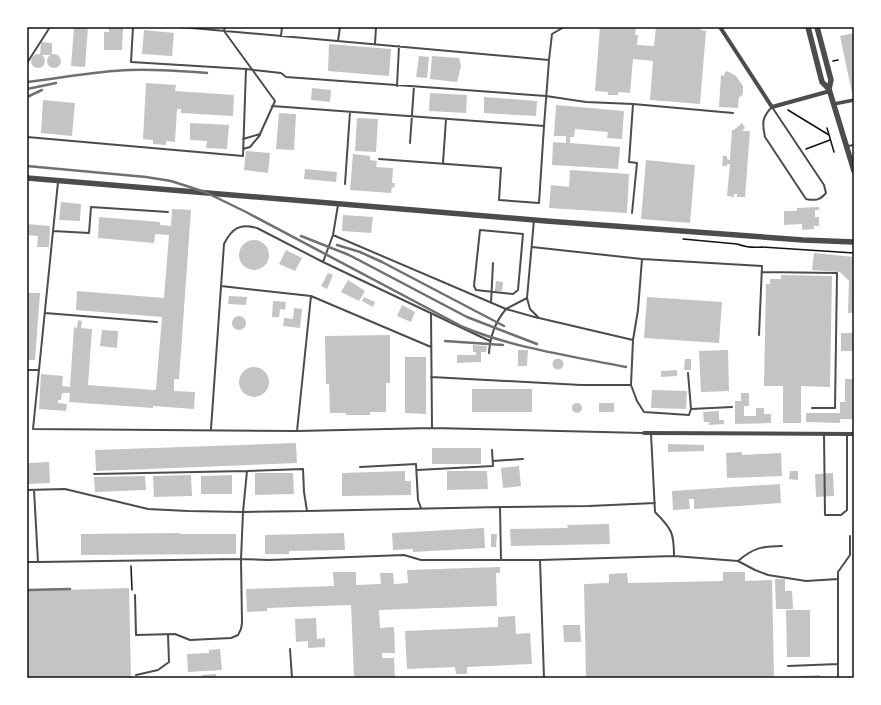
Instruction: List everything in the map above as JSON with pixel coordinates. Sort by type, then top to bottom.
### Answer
[{"type":"street","points":[[720,27],[772,106],[829,90]]},
{"type":"street","points":[[808,27],[822,82],[829,90],[854,171]]},
{"type":"street","points":[[817,27],[831,80],[829,90]]},
{"type":"street","points":[[834,104],[854,100]]},
{"type":"street","points":[[849,153],[854,160]]},
{"type":"street","points":[[27,178],[534,220],[802,240],[854,242]]},
{"type":"street","points":[[644,433],[854,434]]},
{"type":"lane","points":[[27,63],[50,27]]},
{"type":"lane","points":[[133,27],[130,62],[246,69],[281,73],[286,77],[546,96],[586,102],[632,104],[733,113]]},
{"type":"lane","points":[[180,27],[549,60]]},
{"type":"lane","points":[[225,27],[224,31],[275,101],[260,134],[250,147],[243,149]]},
{"type":"lane","points":[[282,27],[282,36]]},
{"type":"lane","points":[[338,41],[340,27]]},
{"type":"lane","points":[[375,44],[376,27]]},
{"type":"lane","points":[[379,159],[501,168],[499,200],[539,203],[546,96],[552,34],[564,27]]},
{"type":"lane","points":[[397,86],[399,46]]},
{"type":"lane","points":[[27,137],[242,156],[246,69]]},
{"type":"lane","points":[[410,143],[414,86]]},
{"type":"lane","points":[[632,104],[629,162],[637,163],[632,213]]},
{"type":"lane","points":[[272,106],[544,126]]},
{"type":"lane","points":[[772,106],[824,185],[826,193],[821,199],[814,201],[806,199],[765,137],[763,128],[764,115],[772,106]]},
{"type":"lane","points":[[345,184],[350,112]]},
{"type":"lane","points":[[443,164],[446,119]]},
{"type":"lane","points":[[243,139],[260,134]]},
{"type":"lane","points":[[847,146],[854,145]]},
{"type":"lane","points":[[58,181],[33,429],[211,429],[297,431],[432,428],[644,433]]},
{"type":"lane","points":[[323,262],[333,236],[338,203]]},
{"type":"lane","points":[[53,231],[89,233],[90,207],[168,212]]},
{"type":"lane","points":[[534,220],[527,298],[530,309],[539,318]]},
{"type":"lane","points":[[211,429],[224,244],[229,233],[237,228],[247,225],[257,228],[323,262],[490,341]]},
{"type":"lane","points":[[480,230],[523,234],[518,290],[513,294],[491,291],[476,290],[474,286],[480,230]]},
{"type":"lane","points":[[333,236],[506,309],[633,340]]},
{"type":"lane","points":[[532,247],[642,259],[762,266],[759,335]]},
{"type":"lane","points":[[642,259],[638,310],[633,340],[631,385],[637,401],[644,412],[689,416],[691,409],[688,373]]},
{"type":"lane","points":[[491,303],[493,263]]},
{"type":"lane","points":[[762,272],[837,273],[835,408],[812,408]]},
{"type":"lane","points":[[221,286],[311,296],[431,347]]},
{"type":"lane","points":[[297,431],[311,296]]},
{"type":"lane","points":[[489,353],[490,341],[498,318],[506,309],[527,298]]},
{"type":"lane","points":[[45,313],[157,322]]},
{"type":"lane","points":[[431,313],[432,428]]},
{"type":"lane","points":[[27,370],[39,370]]},
{"type":"lane","points":[[432,377],[573,385],[631,385]]},
{"type":"lane","points":[[691,409],[732,407]]},
{"type":"lane","points":[[650,433],[655,512],[669,526],[674,538],[674,556]]},
{"type":"lane","points":[[824,434],[825,515],[841,515],[846,510],[847,434]]},
{"type":"lane","points":[[417,470],[493,466],[492,450]]},
{"type":"lane","points":[[493,461],[523,459]]},
{"type":"lane","points":[[360,467],[416,464],[418,500],[421,508]]},
{"type":"lane","points":[[94,474],[303,469],[307,511]]},
{"type":"lane","points":[[135,595],[136,635],[175,634],[190,640],[231,638],[238,635],[242,623],[241,559],[246,471]]},
{"type":"lane","points":[[27,490],[65,489],[148,509],[188,511],[307,511],[589,506],[655,503]]},
{"type":"lane","points":[[34,490],[38,562]]},
{"type":"lane","points":[[500,507],[501,559]]},
{"type":"lane","points":[[838,678],[838,572],[850,555],[850,536]]},
{"type":"lane","points":[[738,560],[748,552],[766,546],[782,546]]},
{"type":"lane","points":[[27,562],[241,559],[269,560],[404,555],[422,560],[540,560],[674,556],[738,560],[755,570],[768,575],[806,581],[838,579]]},
{"type":"lane","points":[[540,560],[544,678]]},
{"type":"lane","points":[[136,675],[158,670],[169,662],[168,635]]},
{"type":"lane","points":[[290,649],[292,678]]},
{"type":"lane","points":[[788,666],[838,664]]},
{"type":"path","points":[[833,61],[838,60]]},
{"type":"path","points":[[782,104],[789,111],[829,135]]},
{"type":"path","points":[[827,128],[834,152]]},
{"type":"path","points":[[801,150],[830,140]]},
{"type":"path","points":[[131,561],[132,592],[135,595]]},
{"type":"building","points":[[74,27],[88,27],[85,67],[71,66]]},
{"type":"building","points":[[600,27],[636,27],[635,35],[638,35],[637,45],[654,46],[656,27],[701,27],[701,30],[706,31],[700,104],[650,100],[653,61],[633,59],[630,93],[618,92],[618,95],[608,95],[608,92],[595,91]]},
{"type":"building","points":[[109,28],[123,28],[122,50],[104,50],[104,32],[109,32]]},
{"type":"building","points":[[144,30],[174,33],[172,56],[142,54]]},
{"type":"building","points":[[854,33],[854,93],[852,93],[840,36]]},
{"type":"building","points":[[41,42],[52,43],[52,55],[40,55]]},
{"type":"building","points":[[329,44],[391,49],[389,76],[328,71]]},
{"type":"building","points":[[38,54],[43,56],[45,61],[43,66],[38,68],[33,66],[31,61],[33,56]]},
{"type":"building","points":[[54,54],[59,56],[61,61],[59,66],[54,68],[49,66],[47,61],[49,56]]},
{"type":"building","points":[[419,56],[429,57],[427,78],[416,77]]},
{"type":"building","points":[[432,56],[459,58],[461,66],[457,82],[430,79]]},
{"type":"building","points":[[727,71],[736,76],[743,86],[742,96],[739,97],[738,108],[719,107],[721,75],[724,76],[725,72]]},
{"type":"building","points":[[146,83],[176,85],[175,91],[234,95],[233,116],[181,113],[181,109],[177,109],[175,142],[166,141],[166,145],[153,144],[153,140],[143,139]]},
{"type":"building","points":[[312,88],[331,90],[330,102],[311,100]]},
{"type":"building","points":[[430,93],[467,95],[466,113],[429,111]]},
{"type":"building","points":[[484,97],[537,101],[536,116],[484,113]]},
{"type":"building","points":[[43,100],[75,103],[72,136],[41,133]]},
{"type":"building","points":[[556,105],[624,111],[622,139],[607,138],[608,132],[575,129],[574,137],[570,137],[570,143],[620,147],[618,169],[552,165],[553,142],[566,143],[566,136],[554,136]]},
{"type":"building","points":[[279,113],[296,114],[294,150],[276,149]]},
{"type":"building","points":[[357,118],[378,119],[376,152],[355,151]]},
{"type":"building","points":[[190,123],[229,125],[227,149],[206,148],[207,141],[190,140]]},
{"type":"building","points":[[742,123],[745,128],[742,131],[750,131],[745,197],[737,197],[737,194],[734,194],[734,197],[727,196],[730,164],[727,164],[727,166],[722,166],[723,156],[727,156],[727,159],[730,160],[732,130]]},
{"type":"building","points":[[246,151],[270,153],[268,173],[244,170]]},
{"type":"building","points":[[353,154],[370,156],[370,160],[377,161],[376,167],[393,168],[392,183],[395,183],[394,188],[392,187],[391,193],[350,190]]},
{"type":"building","points":[[646,160],[695,165],[690,223],[641,219]]},
{"type":"building","points":[[305,169],[337,172],[336,182],[304,179]]},
{"type":"building","points":[[570,170],[629,174],[627,213],[549,208],[551,185],[569,187]]},
{"type":"building","points":[[61,202],[81,204],[80,221],[59,220]]},
{"type":"building","points":[[819,207],[819,210],[815,210],[815,217],[819,217],[819,226],[814,226],[814,229],[802,230],[802,224],[784,225],[784,211],[797,211],[797,208]]},
{"type":"building","points":[[172,209],[191,210],[179,379],[174,379],[174,391],[195,392],[194,409],[153,406],[153,408],[69,402],[70,393],[62,393],[61,400],[58,400],[58,403],[67,404],[66,411],[39,409],[41,374],[63,376],[62,386],[70,387],[74,327],[77,328],[78,320],[82,321],[81,328],[92,329],[88,385],[156,389],[162,317],[76,310],[77,291],[164,298],[169,235],[155,234],[154,243],[98,238],[99,217],[160,222],[160,225],[171,226]]},
{"type":"building","points":[[343,215],[373,217],[371,233],[342,231]]},
{"type":"building","points":[[27,224],[50,226],[49,247],[37,247],[38,236],[27,235]]},
{"type":"building","points":[[254,240],[265,244],[269,255],[265,266],[254,270],[243,266],[239,255],[243,244]]},
{"type":"building","points":[[286,250],[302,258],[295,271],[279,264]]},
{"type":"building","points":[[814,253],[854,257],[854,313],[848,313],[849,281],[840,272],[812,270]]},
{"type":"building","points":[[328,273],[333,275],[327,289],[321,286]]},
{"type":"building","points":[[781,275],[832,276],[830,387],[801,386],[801,423],[783,423],[783,386],[764,386],[766,284],[770,284],[770,279],[781,279]]},
{"type":"building","points":[[348,280],[365,291],[359,301],[341,292]]},
{"type":"building","points":[[496,281],[503,282],[502,291],[495,291]]},
{"type":"building","points":[[27,293],[40,293],[35,360],[27,360]]},
{"type":"building","points":[[229,296],[247,297],[246,305],[228,304]]},
{"type":"building","points":[[364,297],[375,302],[373,307],[362,301]]},
{"type":"building","points":[[647,297],[722,302],[719,343],[644,338]]},
{"type":"building","points":[[273,301],[286,302],[285,310],[280,309],[279,317],[272,317]]},
{"type":"building","points":[[402,305],[415,312],[411,322],[397,316]]},
{"type":"building","points":[[294,308],[302,309],[300,328],[283,326],[284,318],[293,319]]},
{"type":"building","points":[[239,316],[244,318],[246,323],[244,328],[239,330],[234,328],[232,323],[234,318]]},
{"type":"building","points":[[102,330],[118,331],[117,348],[100,346]]},
{"type":"building","points":[[841,333],[854,333],[854,351],[841,351]]},
{"type":"building","points":[[390,335],[390,383],[386,383],[386,412],[370,412],[370,415],[330,413],[329,384],[326,384],[325,336]]},
{"type":"building","points":[[473,345],[487,346],[486,352],[481,352],[481,362],[457,363],[457,355],[476,355],[476,352],[473,352]]},
{"type":"building","points":[[518,350],[528,350],[527,366],[518,366]]},
{"type":"building","points":[[728,350],[729,391],[701,392],[699,351]]},
{"type":"building","points":[[405,357],[426,357],[426,414],[405,413]]},
{"type":"building","points":[[556,359],[560,359],[562,360],[562,368],[556,369],[553,366],[553,362]]},
{"type":"building","points":[[685,359],[691,359],[691,370],[684,370]]},
{"type":"building","points":[[254,367],[264,372],[269,382],[264,392],[254,397],[244,392],[239,382],[244,372]]},
{"type":"building","points":[[677,370],[677,376],[661,377],[661,371]]},
{"type":"building","points":[[845,379],[854,379],[854,419],[840,419],[840,423],[806,422],[806,413],[840,413],[840,402],[845,402]]},
{"type":"building","points":[[472,389],[532,389],[532,412],[472,412]]},
{"type":"building","points":[[652,390],[687,391],[686,409],[651,408]]},
{"type":"building","points":[[741,393],[749,393],[749,406],[744,406],[744,416],[756,416],[756,408],[764,408],[764,414],[771,414],[771,423],[735,424],[735,401],[741,401]]},
{"type":"building","points":[[575,403],[579,403],[581,404],[581,412],[575,413],[572,410],[572,406]]},
{"type":"building","points":[[599,403],[614,403],[614,412],[599,412]]},
{"type":"building","points":[[719,411],[719,420],[724,420],[724,424],[709,425],[709,422],[704,422],[703,412]]},
{"type":"building","points":[[296,443],[297,463],[96,471],[95,450]]},
{"type":"building","points":[[668,444],[704,445],[704,451],[668,452]]},
{"type":"building","points":[[432,448],[481,448],[481,464],[432,464]]},
{"type":"building","points":[[742,452],[742,455],[781,453],[782,476],[727,478],[726,453]]},
{"type":"building","points":[[49,462],[50,483],[27,484],[27,463]]},
{"type":"building","points":[[519,466],[521,486],[503,488],[501,468]]},
{"type":"building","points":[[405,471],[405,481],[411,481],[411,495],[342,496],[342,473]]},
{"type":"building","points":[[447,471],[487,471],[488,489],[447,490]]},
{"type":"building","points":[[790,471],[798,471],[798,480],[789,479]]},
{"type":"building","points":[[255,473],[293,473],[294,494],[255,495]]},
{"type":"building","points":[[833,473],[834,496],[816,497],[815,474]]},
{"type":"building","points":[[191,475],[192,496],[154,497],[153,476]]},
{"type":"building","points":[[232,475],[232,494],[201,494],[201,476]]},
{"type":"building","points":[[145,476],[146,490],[95,492],[94,477]]},
{"type":"building","points":[[780,484],[781,503],[694,509],[694,499],[689,499],[690,509],[673,510],[672,491]]},
{"type":"building","points":[[609,524],[610,544],[511,546],[510,529],[568,528],[567,525]]},
{"type":"building","points":[[484,528],[485,548],[413,552],[413,549],[393,550],[392,533]]},
{"type":"building","points":[[344,533],[345,550],[289,551],[289,554],[265,554],[265,535]]},
{"type":"building","points":[[81,534],[236,534],[236,554],[81,555]]},
{"type":"building","points":[[491,534],[497,534],[496,547],[491,547]]},
{"type":"building","points":[[500,567],[500,573],[496,573],[497,606],[379,610],[380,628],[394,627],[395,653],[382,653],[382,658],[394,658],[395,678],[354,678],[351,605],[267,608],[267,611],[247,612],[246,589],[334,586],[333,572],[356,572],[356,585],[381,584],[380,573],[393,573],[394,584],[408,583],[407,570]]},
{"type":"building","points":[[723,572],[745,572],[745,581],[772,580],[774,678],[586,678],[584,584],[609,583],[609,574],[627,573],[628,583],[723,581]]},
{"type":"building","points":[[775,579],[785,579],[785,591],[792,591],[793,609],[776,609]]},
{"type":"building","points":[[129,588],[131,678],[27,678],[27,591]]},
{"type":"building","points":[[786,610],[810,610],[810,657],[787,657]]},
{"type":"building","points":[[515,616],[516,634],[530,633],[532,664],[467,667],[467,674],[456,674],[455,667],[407,669],[405,631],[498,627],[498,617]]},
{"type":"building","points":[[316,618],[317,639],[325,638],[325,647],[308,648],[308,641],[296,642],[295,619]]},
{"type":"building","points":[[563,625],[580,625],[581,642],[564,642]]},
{"type":"building","points":[[220,649],[222,670],[188,672],[187,654],[209,653],[209,650]]},
{"type":"building","points":[[216,674],[216,678],[202,678],[202,675]]},
{"type":"building","points":[[820,675],[820,678],[799,678],[799,676]]},
{"type":"railway","points":[[27,82],[117,71],[159,70],[207,73]]},
{"type":"railway","points":[[27,89],[56,83]]},
{"type":"railway","points":[[27,97],[42,90]]},
{"type":"railway","points":[[27,166],[146,177],[171,181],[205,192],[246,212],[463,327],[502,341],[522,346],[626,367]]},
{"type":"railway","points":[[301,236],[349,255],[467,317],[537,344]]},
{"type":"railway","points":[[337,245],[360,252],[382,262],[504,326]]},
{"type":"railway","points":[[445,341],[503,345]]},
{"type":"railway","points":[[27,590],[70,589]]}]
